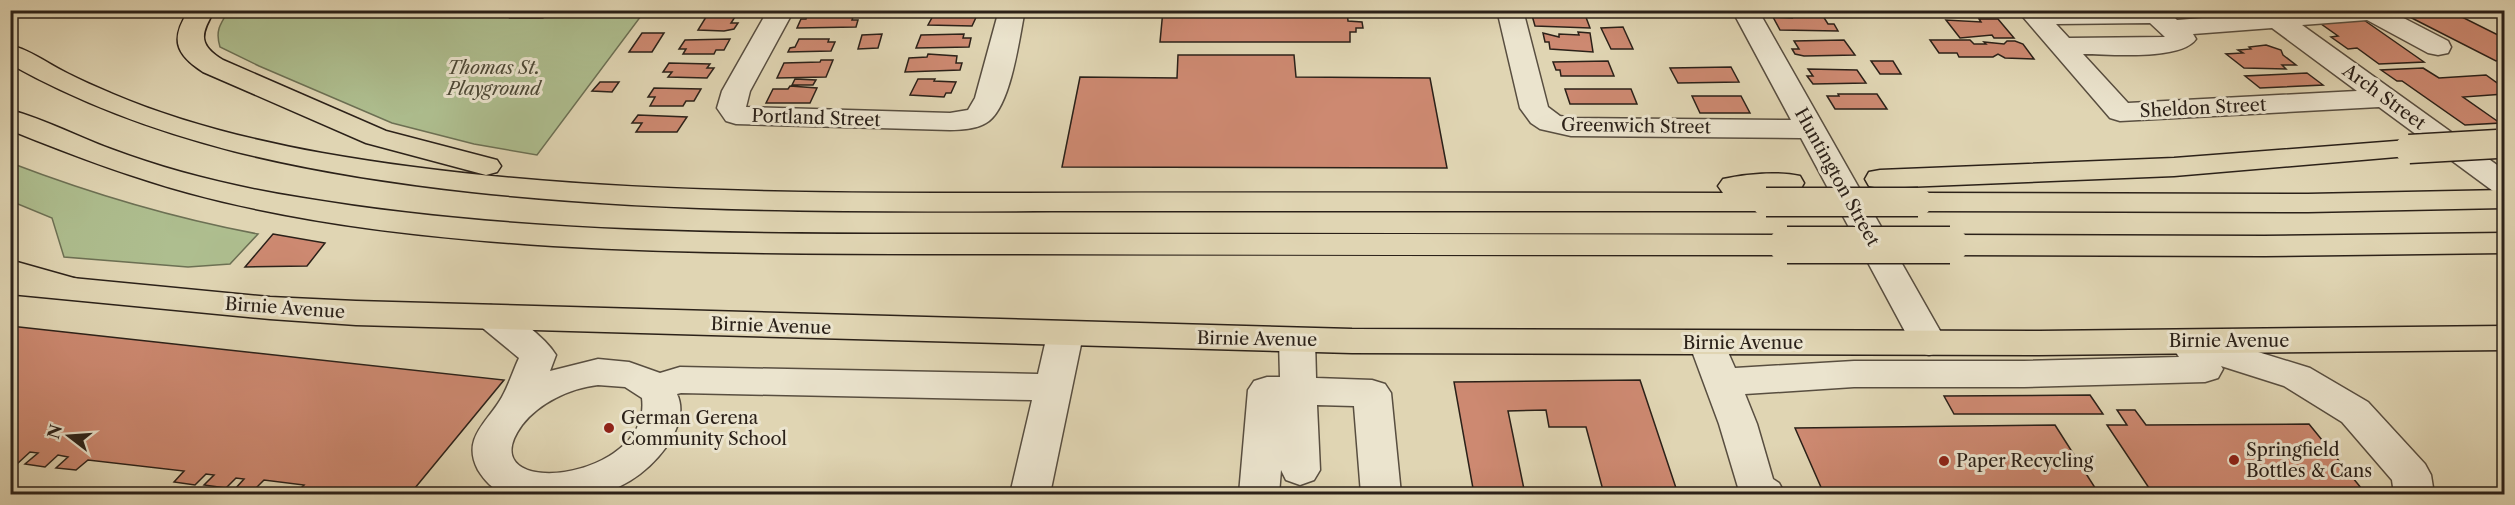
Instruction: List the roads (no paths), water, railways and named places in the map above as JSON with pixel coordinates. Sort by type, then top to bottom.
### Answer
[{"type":"main road","points":[[203,13],[190,31],[190,44],[198,56],[354,129],[398,144],[458,160],[650,197]]},
{"type":"main road","points":[[10,53],[61,81],[105,101],[209,136],[272,152],[377,171],[474,184],[650,197],[898,202],[1478,202],[1778,192],[1880,179],[2418,156],[2502,150]]},
{"type":"main road","points":[[10,119],[96,155],[219,190],[285,205],[370,218],[533,234],[814,244],[2264,246],[2505,243]]},
{"type":"main road","points":[[1778,192],[1918,202],[2223,203],[2505,199]]},
{"type":"main road","points":[[10,271],[69,288]]},
{"type":"main road","name":"Birnie Avenue","points":[[10,283],[280,309],[1065,335],[1297,340],[1707,343],[2187,342],[2505,338]]},
{"type":"street","name":"Portland Street","points":[[781,10],[736,91],[731,108],[736,115],[932,121],[964,121],[978,116],[990,101],[1012,10]]},
{"type":"street","name":"Greenwich Street","points":[[1510,10],[1534,108],[1542,120],[1548,123],[1571,127],[1810,129]]},
{"type":"street","name":"Huntington Street","points":[[1745,10],[1929,343]]},
{"type":"street","points":[[2171,28],[2270,15],[2371,12],[2439,47]]},
{"type":"street","points":[[2033,14],[2157,15],[2183,39],[2167,45],[2062,46]]},
{"type":"street","name":"Sheldon Street","points":[[2033,14],[2120,112],[2385,98]]},
{"type":"street","name":"Arch Street","points":[[2270,15],[2505,184]]},
{"type":"street","points":[[491,317],[538,355],[514,408]]},
{"type":"street","points":[[1030,495],[1065,335]]},
{"type":"street","points":[[1297,340],[1300,470]]},
{"type":"street","points":[[1722,382],[1854,374],[2024,374],[2205,369],[2187,342]]},
{"type":"street","points":[[2187,342],[2297,377],[2355,412],[2411,475],[2414,495]]},
{"type":"street","points":[[1707,343],[1738,424],[1756,488],[1765,495]]},
{"type":"street","points":[[610,371],[639,376],[655,388],[662,398],[663,416],[655,434],[604,487],[572,486],[541,489],[522,486],[502,475],[492,459],[491,448],[498,428],[514,408],[531,395],[558,381],[583,374],[610,371]]},
{"type":"street","points":[[655,388],[680,380],[1054,387]]},
{"type":"street","points":[[1259,495],[1267,390],[1372,393],[1381,495]]},
{"type":"place","name":"German Gerena Community School","points":[[609,428]]},
{"type":"place","name":"Springfield Bottles & Cans","points":[[2234,460]]},
{"type":"place","name":"Paper Recycling","points":[[1944,461]]},
{"type":"park label","name":"Thomas St. Playground","points":[[494,78]]}]
